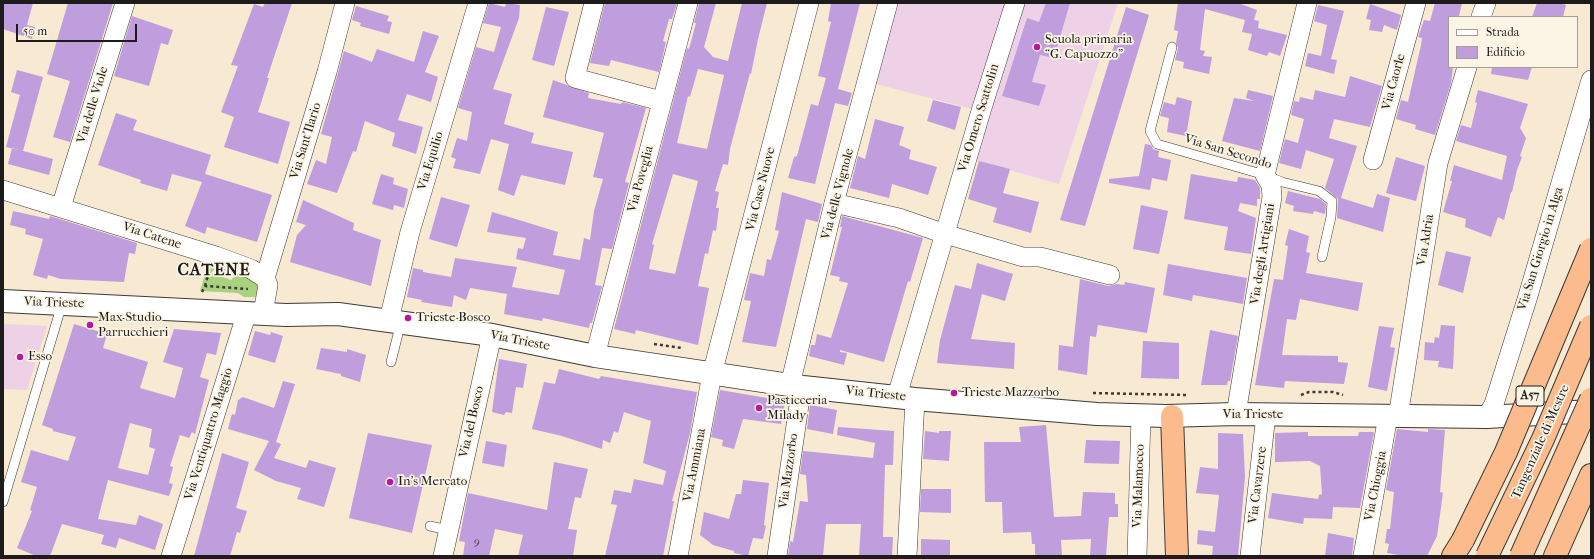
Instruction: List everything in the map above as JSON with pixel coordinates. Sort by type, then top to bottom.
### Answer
[{"type":"highway","name":"A57","points":[[1458,548],[1506,452],[1591,249]]},
{"type":"highway","name":"Tangenziale di Mestre","points":[[1487,556],[1543,439],[1591,326]]},
{"type":"highway","points":[[1521,556],[1567,456],[1591,399]]},
{"type":"highway","points":[[1172,416],[1177,556]]},
{"type":"highway","points":[[1555,556],[1591,475]]},
{"type":"street","name":"Via delle Viole","points":[[61,207],[125,3]]},
{"type":"street","name":"Via Sant'Ilario","points":[[265,278],[327,72],[345,3]]},
{"type":"street","name":"Via Equilio","points":[[395,321],[410,232],[478,3]]},
{"type":"street","points":[[594,3],[575,78],[662,101]]},
{"type":"street","name":"Via Poveglia","points":[[595,356],[688,3]]},
{"type":"street","name":"Via Case Nuove","points":[[712,374],[809,3]]},
{"type":"street","name":"Via delle Vignole","points":[[797,386],[834,203],[888,3]]},
{"type":"street","name":"Via Omero Scattolin","points":[[906,398],[944,234],[1015,3]]},
{"type":"street","points":[[1265,175],[1307,3]]},
{"type":"street","name":"Via Caorle","points":[[1373,160],[1416,3]]},
{"type":"street","points":[[1481,16],[1486,3]]},
{"type":"street","name":"Via Adria","points":[[1393,416],[1438,163],[1466,68]]},
{"type":"street","name":"Via San Giorgio in Alga","points":[[1487,417],[1494,404],[1528,296],[1591,80]]},
{"type":"street","name":"Via degli Artigiani","points":[[1236,414],[1272,196],[1271,185],[1265,175]]},
{"type":"street","name":"Via Catene","points":[[3,190],[216,256],[251,269],[265,278]]},
{"type":"street","points":[[834,203],[899,218],[944,234],[1023,257],[1040,257],[1110,275]]},
{"type":"street","points":[[255,312],[268,285],[265,278]]},
{"type":"street","name":"Via Trieste","points":[[5,305],[62,302],[286,315],[338,314],[492,335],[595,356],[797,386],[906,398],[1097,414],[1172,416],[1236,414],[1487,417],[1591,411]]},
{"type":"street","name":"Via Ventiquattro Maggio","points":[[171,556],[255,312]]},
{"type":"street","name":"Via del Bosco","points":[[443,556],[439,528],[492,335]]},
{"type":"street","name":"Via Ammiana","points":[[678,556],[712,374]]},
{"type":"street","name":"Via Mazzorbo","points":[[777,556],[799,405],[797,386]]},
{"type":"street","name":"Via Trieste","points":[[906,398],[908,556]]},
{"type":"street","name":"Via Malamocco","points":[[1137,556],[1141,415]]},
{"type":"street","name":"Via Cavarzere","points":[[1250,556],[1266,415]]},
{"type":"street","name":"Via Chioggia","points":[[1363,556],[1393,416]]},
{"type":"lane","name":"Via San Secondo","points":[[1172,47],[1150,131],[1156,144],[1265,175],[1282,182],[1318,191],[1332,201],[1331,217],[1322,257]]},
{"type":"lane","points":[[3,502],[62,302]]},
{"type":"lane","points":[[391,362],[395,321]]},
{"type":"path","points":[[202,292],[211,268]]},
{"type":"path","points":[[205,286],[247,288],[252,291]]},
{"type":"path","points":[[649,344],[664,344],[688,350]]},
{"type":"path","points":[[1086,393],[1195,395]]},
{"type":"shaded area","points":[[897,3],[1118,3],[1059,184],[974,160],[988,113],[876,84]]},
{"type":"shaded area","name":"Esso","points":[[3,324],[47,326],[27,390],[3,389]]},
{"type":"green space","points":[[209,260],[220,263],[211,273],[231,280],[241,270],[253,274],[259,287],[256,297],[244,297],[238,293],[200,291]]},
{"type":"building","points":[[3,3],[33,3],[27,25],[35,27],[32,39],[3,29]]},
{"type":"building","points":[[68,3],[113,3],[70,142],[53,137],[70,81],[47,74]]},
{"type":"building","points":[[265,3],[292,3],[267,78],[269,78],[258,112],[290,122],[278,164],[224,147],[234,117],[221,112],[238,66],[231,65],[254,4],[263,7]]},
{"type":"building","points":[[489,3],[505,7],[506,3],[520,5],[519,18],[493,89],[512,94],[504,124],[534,133],[531,143],[573,152],[565,185],[521,175],[514,196],[498,190],[509,144],[491,139],[480,174],[453,168],[456,159],[451,157],[457,138],[467,141],[472,112],[458,108],[476,47],[494,52],[501,27],[483,23]]},
{"type":"building","points":[[605,3],[677,3],[672,19],[669,19],[663,41],[666,42],[659,72],[611,60],[609,66],[590,63]]},
{"type":"building","points":[[699,3],[716,3],[704,47],[713,57],[728,61],[742,3],[767,3],[751,74],[750,73],[730,149],[728,165],[723,164],[715,191],[719,192],[716,208],[719,208],[716,231],[713,230],[708,254],[705,253],[698,286],[709,288],[698,345],[636,330],[635,334],[614,329],[687,48],[689,49],[696,23],[694,23]],"holes":[[[698,69],[724,75],[707,149],[677,143],[688,96],[690,97]],[[673,174],[698,181],[675,274],[649,269],[654,245],[652,244]]]},
{"type":"building","points":[[831,3],[860,3],[838,89],[852,93],[848,106],[835,103],[815,184],[788,178],[794,157],[797,156],[811,104],[818,106],[826,78],[818,76],[831,22],[828,21]]},
{"type":"building","name":"Scuola primaria “G. Capuozzo”","points":[[1046,3],[1070,3],[1054,58],[1040,55],[1032,82],[1046,85],[1039,106],[1002,96],[1027,18],[1039,22]]},
{"type":"building","points":[[1178,3],[1238,3],[1257,10],[1254,20],[1259,21],[1258,28],[1287,35],[1280,56],[1269,52],[1267,56],[1248,50],[1252,34],[1242,32],[1245,20],[1205,9],[1200,50],[1205,51],[1203,56],[1212,57],[1209,74],[1183,68],[1184,62],[1175,60],[1178,48],[1176,43],[1178,31],[1174,30]]},
{"type":"building","points":[[1435,3],[1462,3],[1459,16],[1448,16],[1448,68],[1453,68],[1451,83],[1435,135],[1415,129],[1416,125],[1396,119],[1401,100],[1408,102],[1421,45],[1422,38],[1418,37],[1424,20],[1430,21]]},
{"type":"building","points":[[1537,3],[1560,3],[1566,5],[1563,16],[1532,16]]},
{"type":"building","points":[[1370,4],[1401,15],[1397,30],[1384,25],[1382,32],[1369,30],[1371,20],[1366,19]]},
{"type":"building","points":[[1318,5],[1344,11],[1331,59],[1337,60],[1334,74],[1305,66],[1308,53],[1321,56],[1327,25],[1314,21]]},
{"type":"building","points":[[356,6],[389,16],[387,21],[392,22],[389,34],[360,26],[361,23],[352,20]]},
{"type":"building","points":[[546,7],[569,12],[554,66],[532,60]]},
{"type":"building","points":[[1126,7],[1149,15],[1085,226],[1060,220]]},
{"type":"building","points":[[132,16],[173,30],[168,45],[161,43],[149,86],[114,76]]},
{"type":"building","points":[[423,31],[439,36],[425,72],[438,77],[431,102],[407,94],[398,120],[423,127],[416,154],[392,146],[395,133],[365,121],[356,152],[353,151],[337,193],[307,184],[316,160],[326,164],[332,137],[321,134],[344,51],[372,62],[377,49],[414,62]]},
{"type":"building","points":[[1492,68],[1532,68],[1528,80],[1491,74]]},
{"type":"building","points":[[17,70],[43,77],[23,151],[6,147],[20,95],[11,92]]},
{"type":"building","points":[[1350,76],[1382,86],[1370,127],[1334,119],[1329,138],[1357,146],[1341,198],[1373,208],[1377,194],[1390,198],[1383,232],[1337,218],[1338,199],[1325,188],[1334,159],[1306,150],[1301,169],[1279,163],[1285,139],[1298,143],[1304,119],[1291,115],[1294,101],[1299,102],[1300,97],[1313,100],[1315,90],[1345,97]]},
{"type":"building","points":[[553,80],[589,93],[588,98],[621,104],[622,102],[646,108],[625,182],[629,183],[612,249],[602,248],[595,285],[602,286],[592,323],[590,323],[589,328],[543,318],[542,321],[504,314],[507,294],[470,288],[466,300],[454,295],[452,307],[421,302],[422,300],[407,297],[413,268],[423,270],[423,272],[451,277],[455,258],[517,267],[512,287],[559,295],[565,270],[516,259],[518,248],[523,249],[526,238],[487,232],[492,212],[519,220],[558,232],[553,255],[580,260],[584,238],[590,240],[594,211],[603,179],[593,177],[604,133],[543,117]]},
{"type":"building","points":[[1248,90],[1273,96],[1260,151],[1222,141],[1234,98],[1254,101],[1246,98]]},
{"type":"building","points":[[1478,90],[1528,104],[1520,128],[1526,138],[1520,156],[1522,157],[1517,170],[1504,220],[1498,217],[1491,237],[1465,227],[1466,219],[1443,212],[1452,181],[1450,181],[1454,165],[1502,180],[1507,156],[1456,141],[1461,125],[1471,128],[1477,103],[1475,102]]},
{"type":"building","points":[[1177,97],[1192,101],[1186,136],[1167,132],[1169,118],[1160,116],[1164,102],[1175,105]]},
{"type":"building","points":[[933,100],[961,107],[955,130],[927,121]]},
{"type":"building","points":[[116,113],[137,120],[133,130],[211,155],[205,174],[272,195],[257,242],[207,227],[205,234],[185,226],[202,182],[172,174],[167,191],[140,183],[141,180],[98,165]]},
{"type":"building","points":[[875,119],[904,127],[899,145],[911,150],[909,159],[937,167],[928,195],[892,184],[889,198],[850,188],[858,156],[865,159]]},
{"type":"building","points":[[1145,144],[1151,145],[1153,149],[1159,151],[1158,157],[1171,160],[1167,181],[1152,178],[1150,190],[1109,183],[1109,179],[1139,176]]},
{"type":"building","points":[[12,148],[53,159],[49,175],[8,164]]},
{"type":"building","points":[[1396,157],[1425,166],[1416,201],[1386,193]]},
{"type":"building","points":[[979,161],[1010,169],[1003,193],[1039,202],[1031,233],[993,222],[997,208],[968,199]]},
{"type":"building","points":[[381,174],[394,178],[393,184],[408,189],[404,208],[394,205],[393,210],[372,204]]},
{"type":"building","points":[[1191,174],[1237,182],[1238,177],[1255,180],[1260,188],[1260,199],[1257,199],[1257,206],[1240,203],[1238,211],[1256,218],[1251,254],[1224,250],[1228,227],[1184,219]]},
{"type":"building","points":[[1288,191],[1320,199],[1326,204],[1325,214],[1314,211],[1313,214],[1293,211],[1294,206],[1285,203]]},
{"type":"building","points":[[782,192],[822,204],[818,222],[806,219],[776,347],[742,342],[751,301],[744,300],[750,273],[764,276],[767,259],[771,260],[779,231],[775,230]]},
{"type":"building","points":[[441,197],[470,205],[457,247],[429,239]]},
{"type":"building","points":[[303,200],[354,223],[353,230],[381,240],[371,286],[290,262],[297,235],[306,225],[296,222]]},
{"type":"building","points":[[1141,205],[1168,211],[1159,254],[1133,249]]},
{"type":"building","points":[[13,211],[49,219],[50,216],[137,243],[135,254],[129,253],[124,282],[61,279],[48,275],[47,279],[33,275],[43,239],[25,234],[26,229],[10,225]]},
{"type":"building","points":[[842,216],[923,238],[910,282],[908,281],[884,362],[840,350],[840,352],[847,353],[844,365],[809,356],[811,345],[815,345],[817,334],[831,338],[848,283],[839,281],[840,277],[830,275],[842,227],[840,227]]},
{"type":"building","points":[[1289,229],[1309,236],[1306,252],[1310,253],[1306,273],[1363,283],[1358,311],[1300,299],[1296,320],[1287,319],[1282,355],[1338,356],[1338,362],[1348,363],[1344,384],[1285,381],[1284,388],[1255,385],[1274,279],[1283,280],[1288,246],[1285,245]]},
{"type":"building","points":[[1446,251],[1471,257],[1463,293],[1438,285]]},
{"type":"building","points":[[977,263],[1013,274],[1005,301],[982,294],[971,339],[1015,343],[1014,369],[937,363],[940,340],[955,285],[971,289]]},
{"type":"building","points":[[1168,264],[1247,278],[1243,304],[1193,295],[1192,301],[1163,295]]},
{"type":"building","points":[[1080,279],[1108,286],[1117,284],[1124,285],[1125,282],[1155,288],[1147,333],[1098,325],[1096,337],[1090,336],[1087,375],[1058,370],[1059,345],[1073,347]]},
{"type":"building","points":[[74,324],[107,334],[103,348],[148,362],[140,388],[175,398],[183,368],[163,362],[174,329],[221,333],[216,355],[207,353],[200,377],[209,380],[195,434],[192,432],[189,438],[180,435],[170,466],[173,467],[169,483],[173,484],[169,496],[108,480],[98,519],[136,525],[139,515],[163,524],[155,550],[119,538],[116,548],[101,544],[104,535],[62,524],[50,556],[36,556],[17,548],[32,511],[30,510],[37,487],[21,482],[31,450],[68,461],[76,437],[53,431],[53,429],[42,425]],"holes":[[[130,423],[152,429],[149,447],[155,449],[148,475],[118,468]]]},
{"type":"building","points":[[1441,325],[1455,326],[1453,369],[1438,367],[1439,361],[1424,360],[1425,342],[1434,343],[1435,337],[1439,338]]},
{"type":"building","points":[[1379,326],[1394,328],[1390,347],[1395,348],[1387,391],[1368,387]]},
{"type":"building","points":[[1210,330],[1238,336],[1230,381],[1228,381],[1227,385],[1201,385]]},
{"type":"building","points":[[255,331],[270,335],[271,332],[283,336],[275,363],[248,355]]},
{"type":"building","points":[[1143,341],[1179,343],[1179,379],[1141,378]]},
{"type":"building","points":[[321,348],[347,352],[347,349],[366,355],[360,382],[341,376],[341,374],[316,369]]},
{"type":"building","points":[[499,359],[527,364],[523,388],[516,387],[512,413],[506,412],[504,415],[492,412]]},
{"type":"building","points":[[559,369],[599,379],[601,376],[697,392],[690,433],[672,501],[674,501],[663,556],[605,556],[617,505],[611,504],[614,490],[631,493],[634,479],[663,485],[666,471],[643,463],[651,421],[624,412],[618,433],[614,431],[610,443],[603,440],[602,449],[562,436],[532,429],[544,382],[555,384]]},
{"type":"building","points":[[283,381],[295,384],[276,442],[281,444],[274,458],[306,468],[309,460],[336,468],[324,507],[297,499],[301,488],[276,481],[254,470],[269,441],[228,429],[232,414],[235,415],[238,400],[243,397],[274,408]]},
{"type":"building","points":[[720,390],[785,401],[781,424],[743,419],[734,449],[722,446],[723,440],[711,437]]},
{"type":"building","points":[[810,405],[837,410],[833,434],[807,429]]},
{"type":"building","points":[[1046,425],[1054,517],[1081,516],[1083,492],[1115,493],[1115,504],[1118,504],[1118,517],[1109,517],[1106,556],[1090,556],[1091,539],[1061,540],[1062,556],[1035,555],[1035,544],[1032,544],[1031,532],[1003,533],[1002,502],[985,502],[984,442],[1021,442],[1019,427]]},
{"type":"building","points":[[838,427],[894,431],[893,465],[885,465],[883,537],[893,537],[892,556],[859,556],[861,524],[826,524],[823,556],[788,556],[790,541],[793,542],[800,501],[808,502],[806,475],[800,474],[803,451],[873,458],[875,443],[837,435]]},
{"type":"building","points":[[1397,429],[1428,432],[1428,429],[1445,430],[1440,492],[1443,493],[1437,536],[1427,556],[1404,556],[1387,553],[1389,544],[1385,543],[1387,529],[1390,529],[1394,492],[1386,490]]},
{"type":"building","points":[[925,431],[939,433],[939,431],[951,431],[949,461],[923,459]]},
{"type":"building","points":[[1308,432],[1308,436],[1358,436],[1359,432],[1374,432],[1360,508],[1333,507],[1332,519],[1304,518],[1303,524],[1268,518],[1272,493],[1318,499],[1319,495],[1322,494],[1320,466],[1310,461],[1275,462],[1275,433]]},
{"type":"building","name":"In's Mercato","points":[[368,433],[432,445],[412,533],[349,518]]},
{"type":"building","points":[[1218,433],[1243,434],[1245,477],[1238,556],[1212,556],[1213,546],[1197,544],[1198,530],[1215,532],[1219,495],[1196,493],[1200,467],[1218,469]]},
{"type":"building","points":[[1086,440],[1120,441],[1119,464],[1084,463]]},
{"type":"building","points":[[486,441],[507,445],[504,467],[482,463]]},
{"type":"building","points":[[222,453],[249,462],[236,508],[247,511],[240,533],[237,532],[230,556],[194,556]]},
{"type":"building","points":[[554,462],[588,469],[581,498],[575,497],[568,529],[577,530],[573,556],[518,556],[523,535],[495,529],[489,556],[463,556],[465,542],[459,541],[468,493],[547,510]]},
{"type":"building","points":[[743,480],[769,483],[764,525],[766,526],[763,539],[753,538],[748,556],[734,553],[734,551],[713,545],[700,535],[704,512],[729,519],[736,494],[741,494]]},
{"type":"building","points":[[921,489],[951,489],[951,513],[920,512]]},
{"type":"building","points":[[1328,533],[1354,538],[1352,556],[1325,556]]},
{"type":"building","points":[[921,539],[950,540],[950,556],[921,556]]},
{"type":"place","name":"Scuola primaria “G. Capuozzo”","points":[[1037,47]]},
{"type":"place","name":"Trieste Bosco","points":[[408,318]]},
{"type":"place","name":"Max Studio Parrucchieri","points":[[90,325]]},
{"type":"place","name":"Esso","points":[[20,357]]},
{"type":"place","name":"Trieste Mazzorbo","points":[[954,393]]},
{"type":"place","name":"Pasticceria Milady","points":[[759,408]]},
{"type":"place","name":"In's Mercato","points":[[390,482]]},
{"type":"district","name":"CATENE","points":[[214,271]]}]
